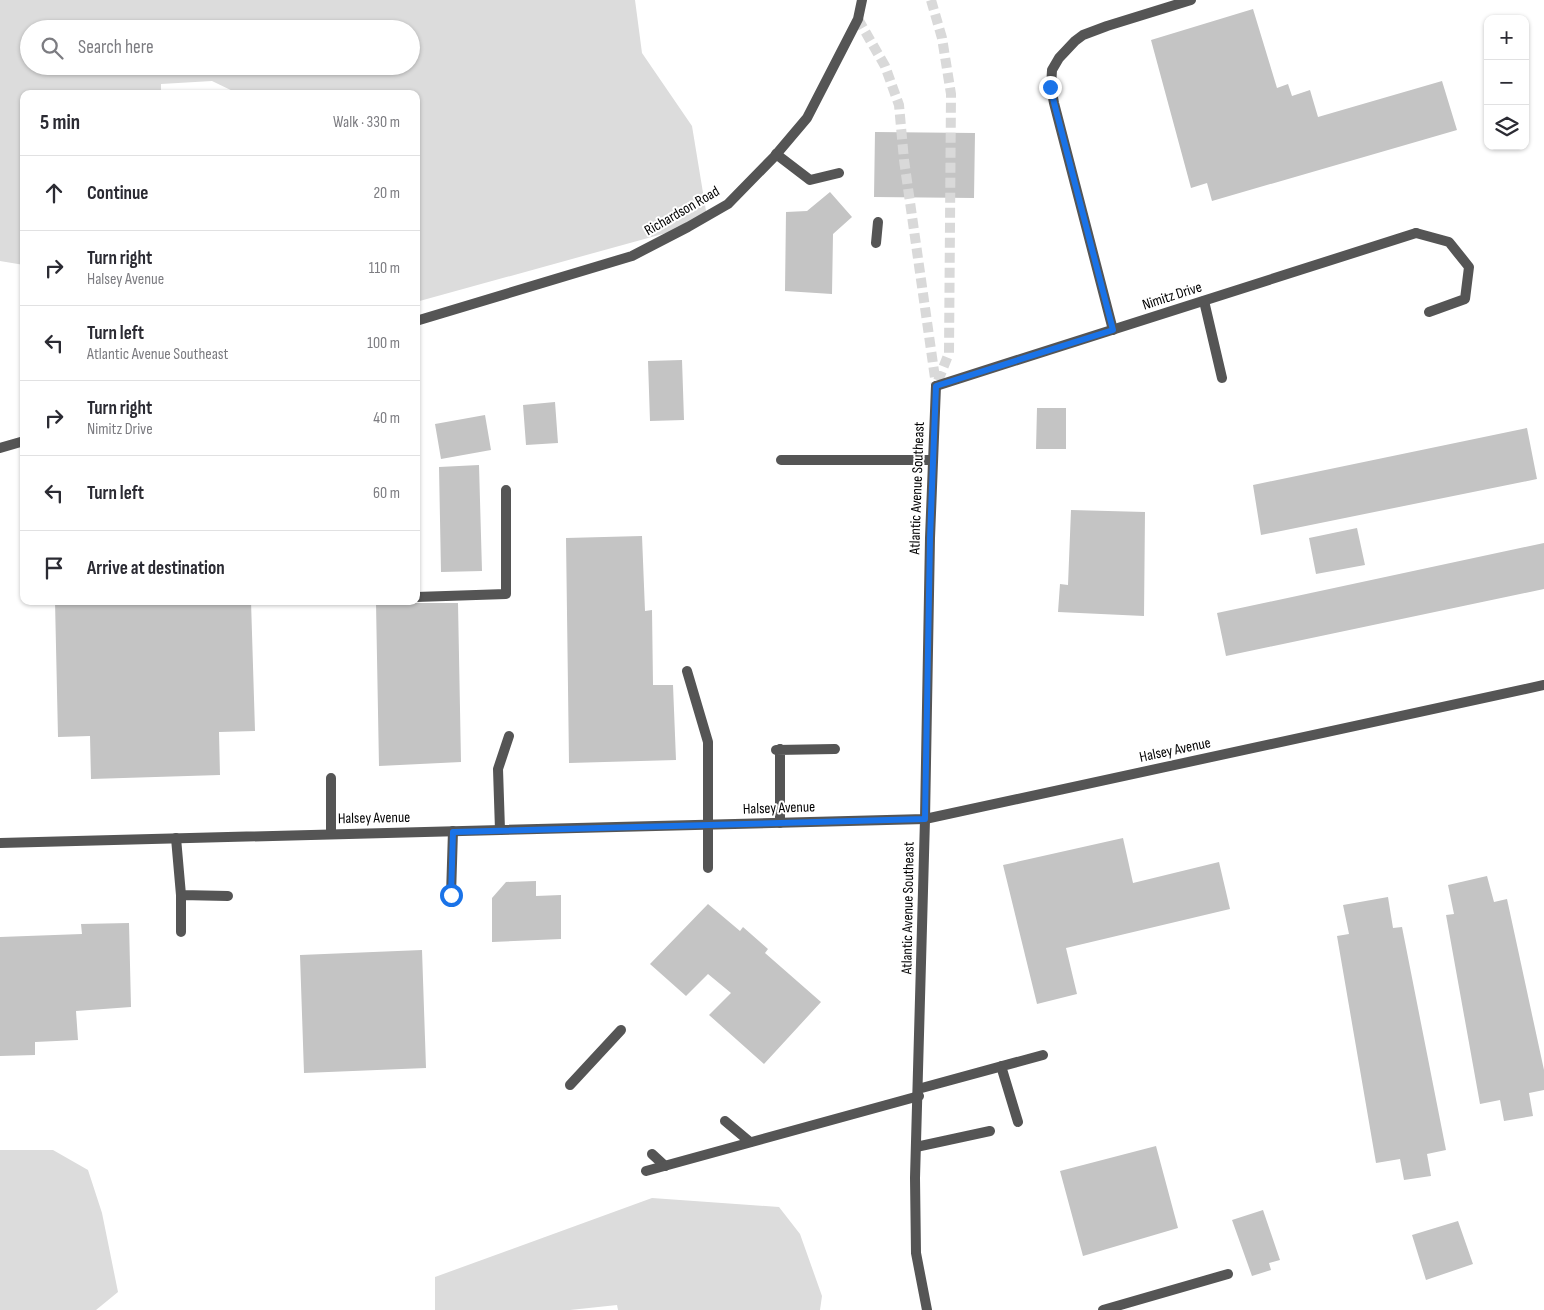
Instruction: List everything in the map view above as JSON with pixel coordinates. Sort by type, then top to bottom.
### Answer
[{"type":"street","name":"Richardson Road","points":[[420,320],[632,256],[728,204],[776,154],[807,118],[858,20],[862,0]]},
{"type":"street","points":[[1113,330],[1050,87],[1052,70],[1067,48],[1083,35],[1191,0]]},
{"type":"street","points":[[776,154],[810,180],[839,173]]},
{"type":"street","points":[[876,243],[878,222]]},
{"type":"street","name":"Nimitz Drive","points":[[936,386],[1416,233],[1449,242],[1469,267],[1465,300],[1429,312]]},
{"type":"street","points":[[1204,301],[1222,378]]},
{"type":"street","name":"Atlantic Avenue Southeast","points":[[927,1310],[916,1253],[916,1147],[930,538],[936,386]]},
{"type":"street","points":[[0,448],[20,442]]},
{"type":"street","points":[[781,460],[933,460]]},
{"type":"street","points":[[420,597],[506,594],[506,490]]},
{"type":"street","points":[[687,671],[708,742],[708,868]]},
{"type":"street","name":"Halsey Avenue","points":[[0,843],[925,819],[1544,685]]},
{"type":"street","points":[[500,830],[498,769],[509,736]]},
{"type":"street","points":[[780,823],[778,750],[835,748]]},
{"type":"street","points":[[330,834],[331,778]]},
{"type":"street","points":[[451,895],[453,832]]},
{"type":"street","points":[[176,838],[181,895],[181,932]]},
{"type":"street","points":[[181,895],[228,896]]},
{"type":"street","points":[[570,1085],[621,1030]]},
{"type":"street","points":[[646,1171],[1043,1055]]},
{"type":"street","points":[[1002,1066],[1018,1122]]},
{"type":"street","points":[[725,1121],[750,1142]]},
{"type":"street","points":[[916,1147],[990,1131]]},
{"type":"street","points":[[652,1154],[665,1166]]},
{"type":"street","points":[[1103,1310],[1228,1274]]},
{"type":"shaded area","points":[[0,0],[635,0],[642,53],[692,126],[707,217],[688,227],[420,301],[420,90],[231,90],[212,81],[161,84],[161,90],[20,90],[20,264],[0,261]]},
{"type":"shaded area","points":[[0,1150],[53,1150],[88,1170],[102,1213],[118,1292],[96,1310],[0,1310]]},
{"type":"shaded area","points":[[652,1198],[779,1207],[800,1234],[822,1296],[820,1310],[618,1310],[617,1305],[570,1310],[435,1310],[435,1277]]},
{"type":"building","points":[[1253,9],[1277,88],[1288,84],[1292,96],[1310,90],[1318,117],[1442,81],[1457,130],[1212,201],[1207,183],[1191,188],[1151,40]]},
{"type":"building","points":[[875,132],[975,133],[974,198],[874,197]]},
{"type":"building","points":[[830,192],[852,217],[833,234],[832,294],[785,291],[786,212],[807,211]]},
{"type":"building","points":[[682,360],[684,420],[650,421],[648,361]]},
{"type":"building","points":[[555,402],[558,443],[526,445],[523,405]]},
{"type":"building","points":[[1037,408],[1066,408],[1066,449],[1036,449]]},
{"type":"building","points":[[485,415],[491,450],[441,459],[435,424]]},
{"type":"building","points":[[1527,428],[1537,479],[1261,535],[1253,485]]},
{"type":"building","points":[[479,465],[482,571],[441,572],[439,467]]},
{"type":"building","points":[[1071,510],[1145,512],[1144,616],[1058,612],[1060,584],[1068,585]]},
{"type":"building","points":[[1357,528],[1365,565],[1316,574],[1309,538]]},
{"type":"building","points":[[642,536],[645,611],[652,610],[653,685],[673,685],[676,760],[569,763],[566,538]]},
{"type":"building","points":[[1544,543],[1544,589],[1226,656],[1217,613]]},
{"type":"building","points":[[458,603],[461,762],[379,766],[376,605]]},
{"type":"building","points":[[55,605],[251,605],[255,731],[219,732],[220,775],[91,779],[90,736],[58,737]]},
{"type":"building","points":[[1123,838],[1133,883],[1219,862],[1230,909],[1066,948],[1077,994],[1037,1004],[1003,865]]},
{"type":"building","points":[[1487,876],[1494,902],[1507,899],[1544,1070],[1544,1090],[1529,1093],[1533,1116],[1504,1121],[1500,1100],[1480,1104],[1446,915],[1454,914],[1448,885]]},
{"type":"building","points":[[536,881],[536,896],[561,895],[561,939],[492,942],[492,898],[506,882]]},
{"type":"building","points":[[1388,897],[1393,928],[1402,927],[1446,1150],[1427,1154],[1431,1176],[1404,1180],[1400,1159],[1376,1163],[1337,936],[1349,934],[1343,905]]},
{"type":"building","points":[[708,904],[740,931],[743,927],[768,949],[765,953],[821,1002],[764,1064],[709,1015],[731,993],[708,974],[686,996],[650,964]]},
{"type":"building","points":[[129,923],[131,1007],[76,1011],[78,1040],[35,1042],[35,1055],[0,1056],[0,937],[82,934],[81,924]]},
{"type":"building","points":[[422,950],[426,1068],[304,1073],[300,955]]},
{"type":"building","points":[[1156,1146],[1178,1228],[1083,1256],[1060,1171]]},
{"type":"building","points":[[1263,1210],[1280,1260],[1269,1263],[1271,1270],[1252,1276],[1232,1220]]},
{"type":"building","points":[[1458,1221],[1473,1264],[1426,1280],[1412,1235]]},
{"type":"tunnel","points":[[931,0],[942,38],[951,94],[949,353],[936,386]]},
{"type":"tunnel","points":[[858,19],[885,66],[899,105],[904,160],[936,385]]},
{"type":"route","points":[[451,895],[453,832],[925,819],[930,538],[936,386],[1113,330],[1050,87]]}]
